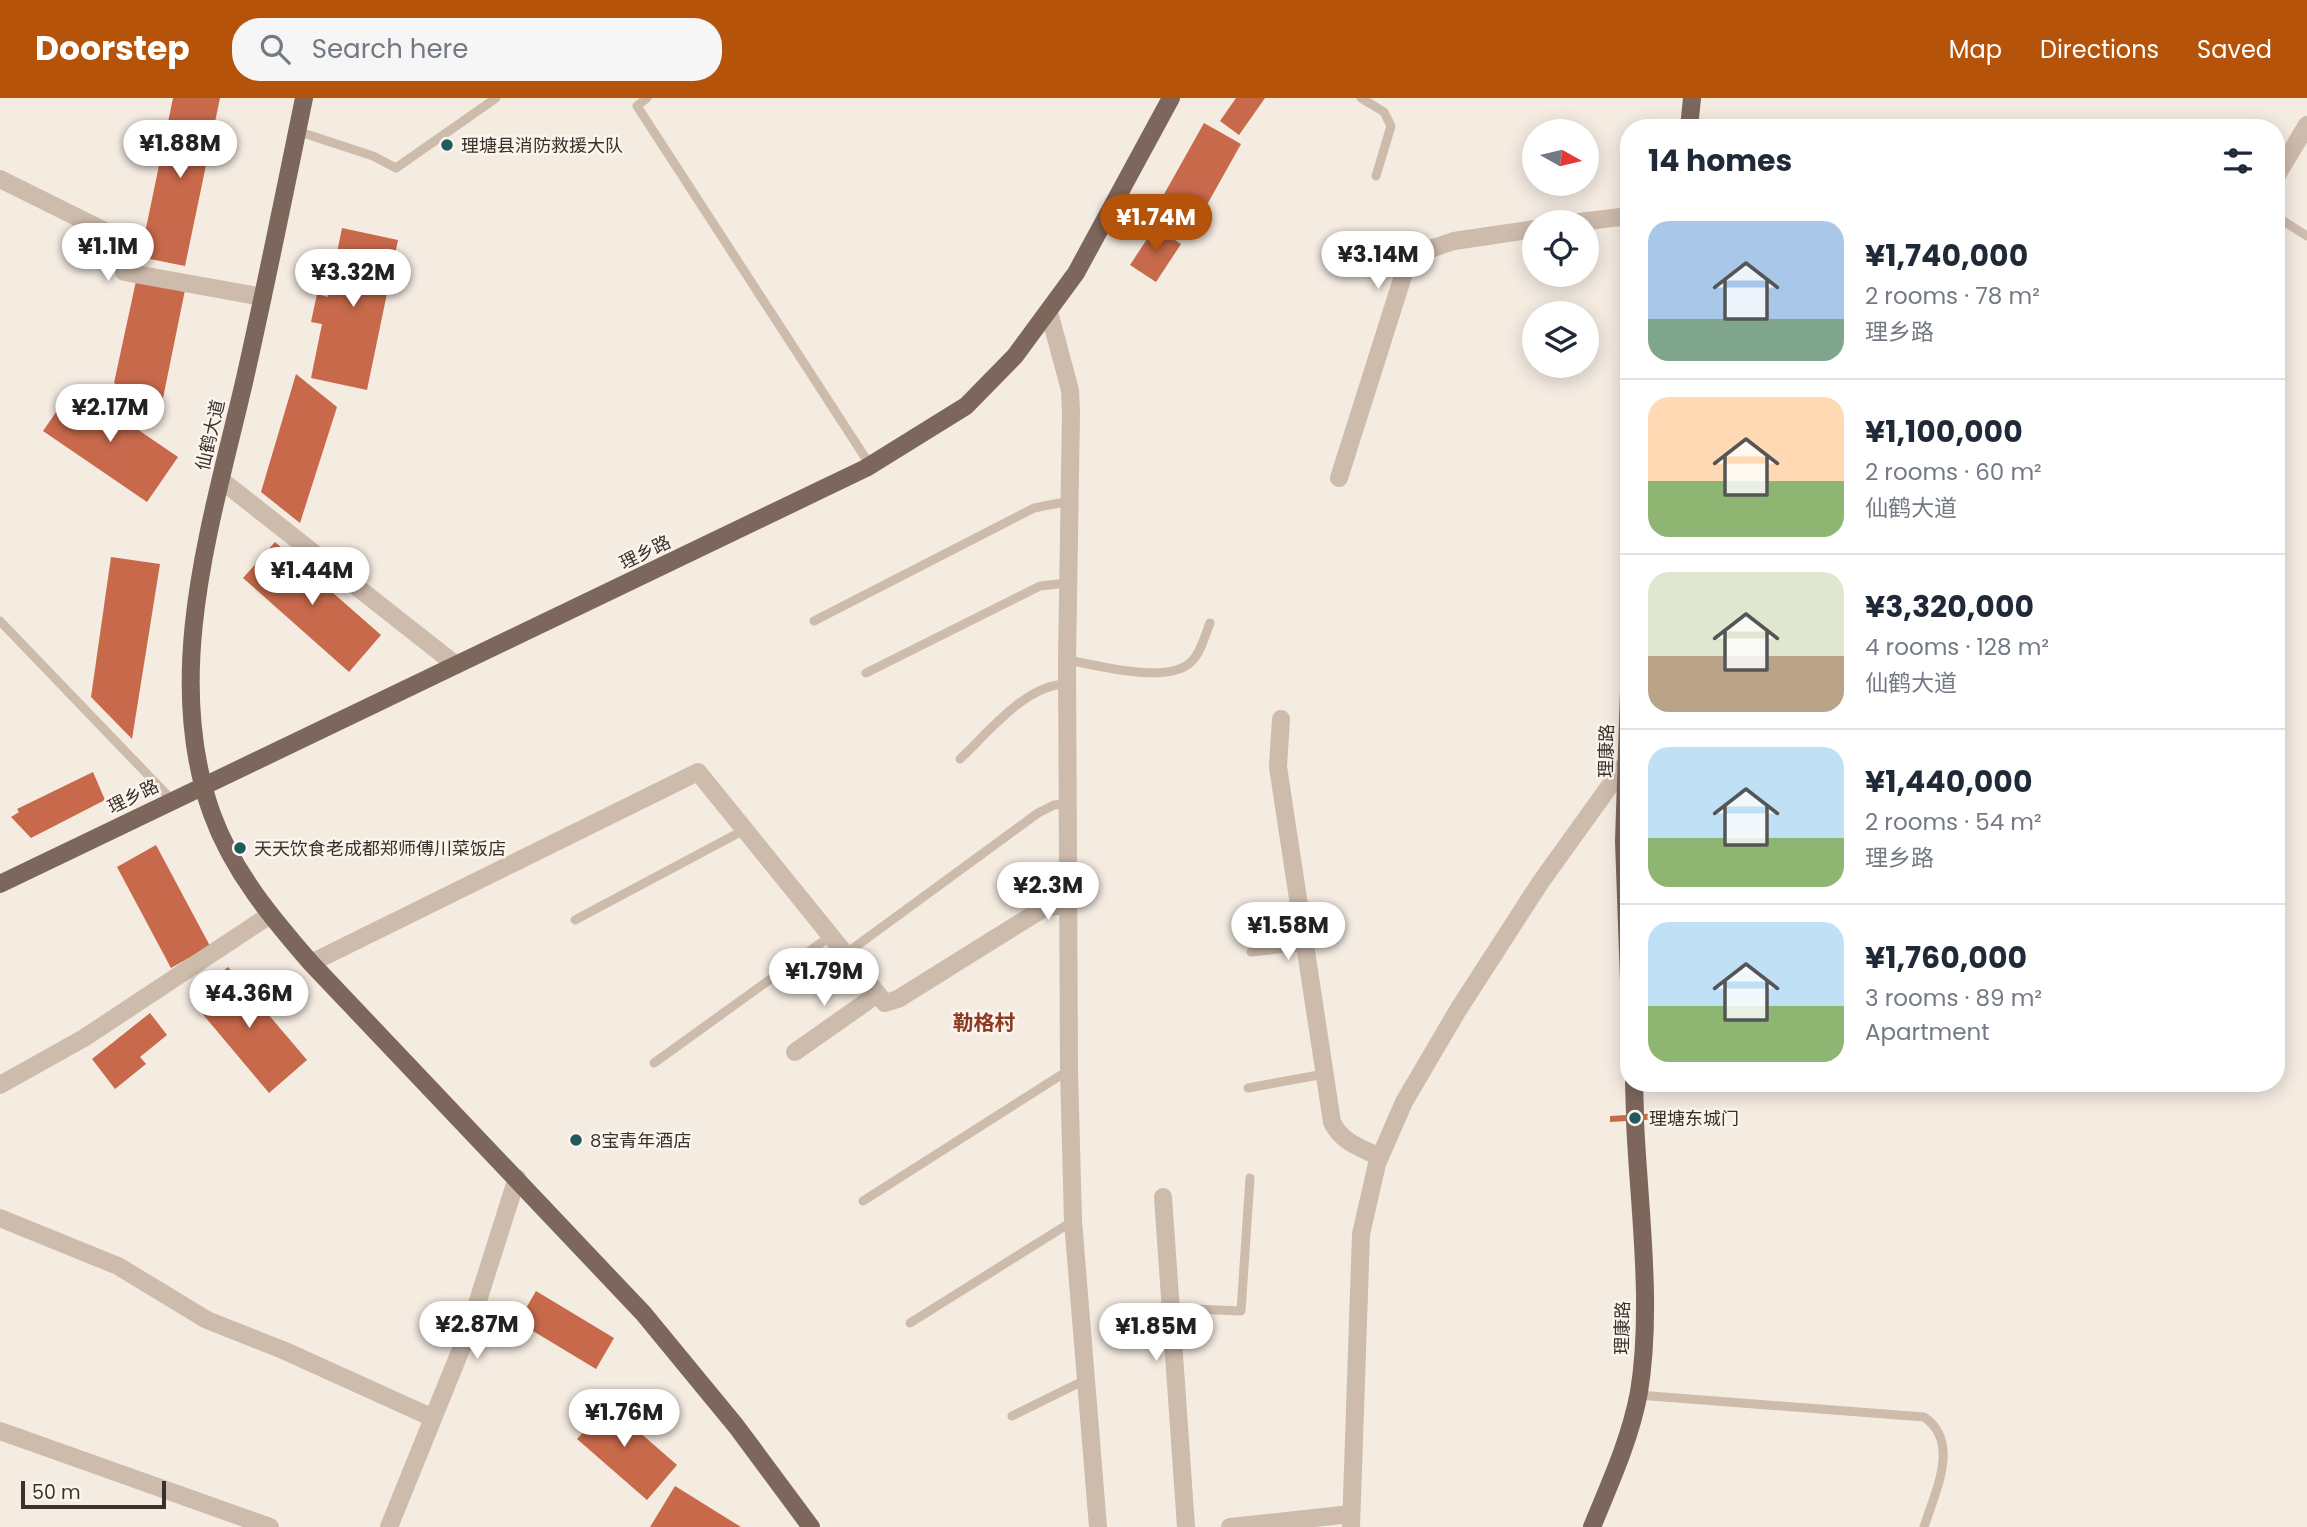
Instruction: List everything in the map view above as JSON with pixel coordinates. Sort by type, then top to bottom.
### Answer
[{"type":"main road","name":"仙鹤大道","points":[[304,98],[196,607],[190,690],[203,785],[224,842],[270,915],[311,963],[517,1178],[651,1323],[736,1426],[811,1527]]},
{"type":"main road","name":"理乡路","points":[[0,884],[870,465],[966,406],[1015,356],[1049,312],[1113,210],[1171,98]]},
{"type":"main road","points":[[1690,119],[1692,98]]},
{"type":"main road","name":"理康路","points":[[1592,1527],[1626,1447],[1638,1395],[1644,1316],[1634,1092]]},
{"type":"street","points":[[2285,162],[2307,125]]},
{"type":"street","points":[[0,179],[117,237],[122,243],[124,272],[263,297]]},
{"type":"street","points":[[1599,220],[1620,217]]},
{"type":"street","points":[[1339,478],[1404,273],[1418,256],[1454,241],[1522,231]]},
{"type":"street","points":[[1049,312],[1070,390],[1067,660],[1069,1070],[1073,1221],[1098,1527]]},
{"type":"street","points":[[221,480],[456,665]]},
{"type":"street","points":[[1281,719],[1278,767],[1332,1122],[1336,1132],[1347,1141],[1380,1157]]},
{"type":"street","points":[[1230,1527],[1351,1520],[1361,1234],[1380,1157],[1404,1102],[1504,936],[1620,771]]},
{"type":"street","points":[[311,963],[698,772],[885,1003],[894,1002],[1044,908],[1068,904]]},
{"type":"street","points":[[0,1085],[84,1038],[270,915]]},
{"type":"street","points":[[795,1052],[876,995]]},
{"type":"street","points":[[389,1527],[468,1332],[517,1178]]},
{"type":"street","points":[[1163,1197],[1186,1527]]},
{"type":"street","points":[[0,1218],[118,1266],[207,1320],[283,1350],[433,1418]]},
{"type":"street","points":[[0,1431],[270,1527]]},
{"type":"lane","points":[[297,131],[373,156],[396,168],[496,98]]},
{"type":"lane","points":[[647,98],[637,106],[870,465]]},
{"type":"lane","points":[[1361,98],[1384,112],[1391,126],[1376,176]]},
{"type":"lane","points":[[2285,222],[2307,236]]},
{"type":"lane","points":[[814,621],[1034,508],[1070,501]]},
{"type":"lane","points":[[866,673],[1040,586],[1068,583]]},
{"type":"lane","points":[[0,621],[173,801]]},
{"type":"lane","points":[[1067,660],[1153,673],[1181,670],[1196,656],[1210,622]]},
{"type":"lane","points":[[960,759],[1035,690],[1053,684],[1067,684]]},
{"type":"lane","points":[[844,955],[1038,813],[1054,805],[1067,804]]},
{"type":"lane","points":[[575,920],[744,830]]},
{"type":"lane","points":[[654,1063],[829,937]]},
{"type":"lane","points":[[1251,952],[1305,946]]},
{"type":"lane","points":[[863,1201],[1069,1070]]},
{"type":"lane","points":[[1248,1088],[1324,1074]]},
{"type":"lane","points":[[1171,1308],[1241,1311],[1250,1178]]},
{"type":"lane","points":[[910,1323],[1073,1221]]},
{"type":"lane","points":[[1012,1416],[1087,1379]]},
{"type":"lane","points":[[1638,1395],[1924,1417],[1938,1429],[1944,1451],[1924,1527]]},
{"type":"building","points":[[173,98],[220,98],[185,266],[140,257]]},
{"type":"building","points":[[1236,98],[1265,98],[1239,135],[1220,121]]},
{"type":"building","points":[[1204,123],[1241,144],[1195,226],[1158,205]]},
{"type":"building","points":[[1155,227],[1181,244],[1156,282],[1130,265]]},
{"type":"building","points":[[342,228],[398,240],[367,390],[311,378],[322,324],[311,322],[317,294],[328,297]]},
{"type":"building","points":[[136,281],[185,290],[161,408],[114,383]]},
{"type":"building","points":[[296,374],[337,407],[300,523],[261,492]]},
{"type":"building","points":[[74,386],[178,457],[147,502],[43,431]]},
{"type":"building","points":[[275,542],[381,635],[349,672],[243,578]]},
{"type":"building","points":[[111,557],[160,564],[132,739],[91,697]]},
{"type":"building","points":[[93,772],[105,800],[31,838],[11,817],[19,812],[17,809]]},
{"type":"building","points":[[156,845],[210,946],[171,968],[117,867]]},
{"type":"building","points":[[228,967],[307,1060],[269,1093],[190,999]]},
{"type":"building","points":[[150,1013],[167,1035],[140,1057],[146,1064],[115,1089],[92,1059]]},
{"type":"building","name":"理塘东城门","points":[[1660,1113],[1660,1119],[1610,1122],[1610,1116]]},
{"type":"building","points":[[536,1291],[614,1338],[596,1369],[518,1322]]},
{"type":"building","points":[[598,1396],[677,1465],[647,1500],[577,1439],[588,1427],[578,1418]]},
{"type":"building","points":[[675,1486],[741,1527],[650,1527]]},
{"type":"place","name":"理塘县消防救援大队","points":[[447,145]]},
{"type":"place","name":"天天饮食老成都郑师傅川菜饭店","points":[[240,848]]},
{"type":"place","name":"理塘东城门","points":[[1635,1118]]},
{"type":"place","name":"8宝青年酒店","points":[[576,1140]]},
{"type":"district","name":"勒格村","points":[[984,1022]]}]
